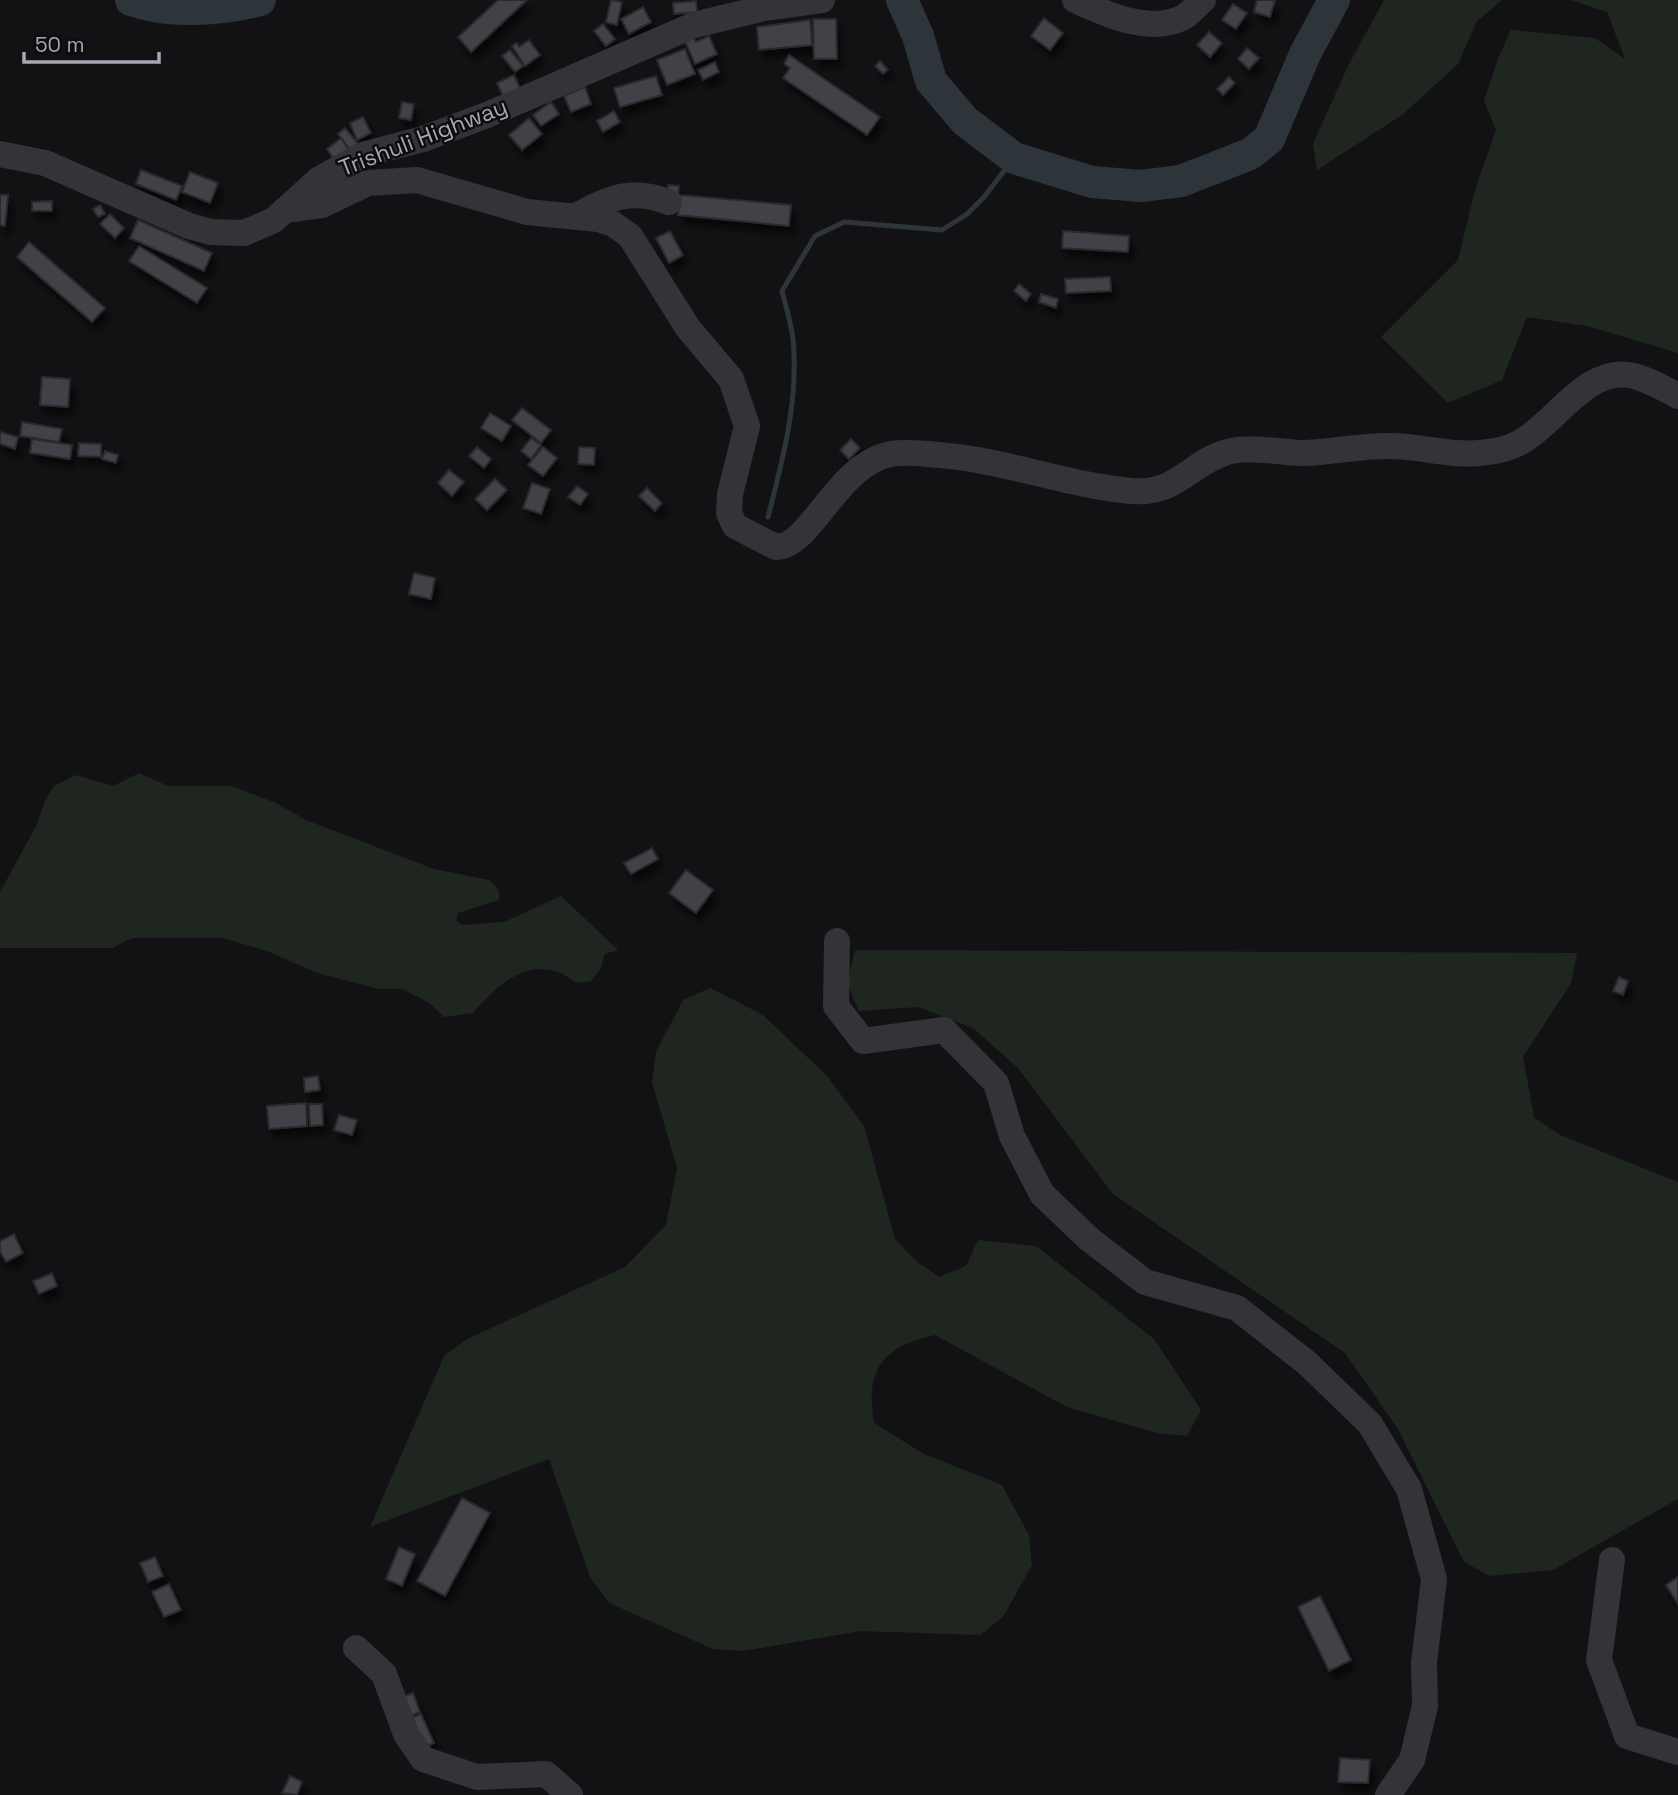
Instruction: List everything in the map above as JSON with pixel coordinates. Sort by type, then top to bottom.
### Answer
[{"type":"street","name":"Trishuli Highway","points":[[0,154],[45,163],[172,220],[211,232],[244,233],[274,220],[318,180],[362,155],[423,139],[487,115],[694,25],[764,8],[822,0]]},
{"type":"street","points":[[1075,0],[1142,24],[1183,18],[1203,0]]},
{"type":"street","points":[[285,210],[322,205],[368,183],[416,180],[527,212],[576,216],[613,224],[630,236],[688,328],[731,379],[747,426],[730,494],[729,513],[735,526],[776,547],[797,540],[825,503],[850,477],[869,463],[889,454],[919,453],[976,459],[1096,486],[1150,492],[1172,484],[1219,456],[1240,450],[1315,453],[1388,445],[1452,453],[1497,450],[1521,442],[1565,408],[1592,381],[1606,376],[1635,376],[1678,396]]},
{"type":"street","points":[[576,216],[615,197],[632,193],[646,193],[669,202]]},
{"type":"street","points":[[837,941],[836,1006],[863,1041],[944,1030],[996,1083],[1012,1136],[1042,1194],[1089,1239],[1146,1282],[1237,1308],[1307,1363],[1370,1424],[1409,1489],[1434,1579],[1424,1663],[1425,1706],[1412,1760],[1388,1795]]},
{"type":"street","points":[[1612,1560],[1599,1660],[1627,1736],[1678,1752]]},
{"type":"street","points":[[356,1648],[384,1674],[406,1734],[423,1759],[477,1777],[546,1774],[570,1795]]},
{"type":"shaded area","points":[[1384,0],[1502,0],[1477,21],[1458,64],[1402,115],[1317,170],[1313,144],[1348,66]]},
{"type":"shaded area","points":[[1571,0],[1678,0],[1678,353],[1587,326],[1527,317],[1502,380],[1448,403],[1381,337],[1458,260],[1475,190],[1496,130],[1484,101],[1511,30],[1595,38],[1625,59],[1607,12]]},
{"type":"shaded area","points":[[139,773],[168,786],[232,786],[276,803],[306,820],[434,869],[489,880],[497,888],[499,900],[458,913],[456,920],[462,925],[504,922],[561,896],[618,950],[605,954],[601,968],[591,981],[577,983],[547,969],[533,970],[507,981],[473,1013],[444,1017],[428,1002],[402,989],[379,989],[317,973],[267,951],[223,938],[132,938],[112,948],[0,948],[0,892],[36,826],[54,786],[76,775],[113,786]]},
{"type":"shaded area","points":[[855,950],[1577,953],[1571,983],[1523,1057],[1534,1117],[1558,1134],[1678,1182],[1678,1499],[1553,1570],[1490,1576],[1464,1562],[1398,1429],[1345,1353],[1113,1194],[1018,1068],[973,1028],[918,1007],[859,1011],[847,984]]},
{"type":"shaded area","points":[[710,988],[763,1015],[827,1076],[864,1126],[895,1239],[915,1260],[939,1277],[966,1266],[978,1240],[1036,1246],[1154,1339],[1201,1410],[1187,1436],[1157,1433],[1067,1407],[935,1335],[902,1346],[881,1363],[872,1388],[874,1423],[924,1454],[1002,1485],[1029,1535],[1032,1565],[1003,1617],[980,1635],[861,1631],[743,1651],[713,1649],[609,1603],[590,1577],[549,1459],[370,1527],[444,1356],[467,1339],[625,1267],[666,1225],[677,1168],[652,1082],[656,1052],[683,1000]]},
{"type":"building","points":[[498,0],[527,0],[471,52],[458,37]]},
{"type":"building","points":[[611,0],[622,2],[617,25],[606,22]]},
{"type":"building","points":[[1257,0],[1275,0],[1270,17],[1254,12]]},
{"type":"building","points":[[696,1],[697,12],[674,14],[673,3]]},
{"type":"building","points":[[1233,4],[1247,13],[1236,29],[1222,20]]},
{"type":"building","points":[[643,7],[651,22],[629,34],[621,19]]},
{"type":"building","points":[[1044,18],[1063,33],[1050,50],[1031,36]]},
{"type":"building","points":[[813,19],[836,19],[837,59],[814,59]]},
{"type":"building","points":[[810,20],[812,45],[759,50],[757,27]]},
{"type":"building","points":[[603,24],[615,39],[606,46],[594,31]]},
{"type":"building","points":[[1209,32],[1222,43],[1210,57],[1197,45]]},
{"type":"building","points":[[709,36],[717,54],[695,64],[685,41],[693,37],[696,42]]},
{"type":"building","points":[[529,40],[540,55],[525,66],[512,46],[517,43],[519,47]]},
{"type":"building","points":[[1247,48],[1259,58],[1249,69],[1238,59]]},
{"type":"building","points":[[685,49],[695,74],[667,85],[657,60]]},
{"type":"building","points":[[510,50],[523,66],[515,72],[502,56]]},
{"type":"building","points":[[789,55],[880,117],[867,135],[783,78],[790,68],[784,64]]},
{"type":"building","points":[[880,61],[888,70],[883,74],[875,66]]},
{"type":"building","points":[[715,62],[719,72],[703,80],[698,70]]},
{"type":"building","points":[[514,75],[520,88],[503,96],[497,83]]},
{"type":"building","points":[[656,76],[662,95],[620,107],[614,88]]},
{"type":"building","points":[[1229,77],[1235,83],[1223,95],[1217,89]]},
{"type":"building","points":[[585,87],[591,104],[571,112],[564,96]]},
{"type":"building","points":[[402,102],[414,104],[411,120],[399,118]]},
{"type":"building","points":[[551,102],[559,114],[541,126],[533,115]]},
{"type":"building","points":[[614,111],[620,122],[603,132],[597,121]]},
{"type":"building","points":[[363,117],[371,133],[357,140],[350,123]]},
{"type":"building","points":[[529,118],[542,134],[522,150],[509,135]]},
{"type":"building","points":[[345,128],[360,146],[352,152],[338,134]]},
{"type":"building","points":[[341,138],[350,152],[336,162],[327,149]]},
{"type":"building","points":[[141,170],[182,186],[176,200],[136,184]]},
{"type":"building","points":[[190,172],[218,183],[210,203],[182,192]]},
{"type":"building","points":[[668,185],[679,186],[678,194],[667,193]]},
{"type":"building","points":[[0,195],[8,195],[5,226],[0,225]]},
{"type":"building","points":[[680,195],[791,205],[789,226],[678,215]]},
{"type":"building","points":[[52,201],[52,211],[32,211],[32,202]]},
{"type":"building","points":[[100,205],[105,214],[98,217],[93,209]]},
{"type":"building","points":[[110,214],[124,228],[115,238],[100,224]]},
{"type":"building","points":[[138,220],[212,253],[204,271],[130,238]]},
{"type":"building","points":[[670,231],[683,255],[669,263],[656,238]]},
{"type":"building","points":[[1063,231],[1129,236],[1128,252],[1062,248]]},
{"type":"building","points":[[29,242],[105,308],[92,322],[17,257]]},
{"type":"building","points":[[139,246],[207,288],[197,303],[129,261]]},
{"type":"building","points":[[1110,277],[1111,291],[1066,293],[1065,279]]},
{"type":"building","points":[[1019,284],[1031,294],[1026,301],[1014,291]]},
{"type":"building","points":[[1041,294],[1058,299],[1056,308],[1039,302]]},
{"type":"building","points":[[42,377],[70,379],[68,407],[40,405]]},
{"type":"building","points":[[522,408],[551,430],[541,443],[512,420]]},
{"type":"building","points":[[490,413],[511,426],[502,441],[481,428]]},
{"type":"building","points":[[22,422],[62,429],[59,442],[20,436]]},
{"type":"building","points":[[0,432],[18,437],[15,449],[0,444]]},
{"type":"building","points":[[531,438],[541,445],[531,459],[521,451]]},
{"type":"building","points":[[32,439],[72,445],[70,459],[30,453]]},
{"type":"building","points":[[851,439],[860,448],[849,459],[840,450]]},
{"type":"building","points":[[79,443],[101,444],[101,457],[78,456]]},
{"type":"building","points":[[477,447],[491,459],[484,468],[469,456]]},
{"type":"building","points":[[543,447],[557,458],[543,476],[528,465]]},
{"type":"building","points":[[579,447],[595,448],[594,465],[578,464]]},
{"type":"building","points":[[105,451],[118,455],[116,463],[102,459]]},
{"type":"building","points":[[449,470],[464,482],[452,496],[438,483]]},
{"type":"building","points":[[495,479],[507,490],[487,510],[475,499]]},
{"type":"building","points":[[532,483],[550,489],[541,514],[523,508]]},
{"type":"building","points":[[577,486],[588,494],[580,505],[568,497]]},
{"type":"building","points":[[647,488],[662,503],[655,511],[639,496]]},
{"type":"building","points":[[414,573],[435,578],[431,599],[409,594]]},
{"type":"building","points":[[652,848],[658,859],[631,874],[624,863]]},
{"type":"building","points":[[686,870],[713,890],[696,913],[669,893]]},
{"type":"building","points":[[1619,977],[1628,981],[1623,995],[1613,991]]},
{"type":"building","points":[[318,1076],[320,1090],[305,1092],[304,1078]]},
{"type":"building","points":[[306,1103],[307,1126],[269,1129],[267,1106]]},
{"type":"building","points":[[309,1104],[322,1104],[323,1125],[310,1126]]},
{"type":"building","points":[[339,1115],[357,1120],[352,1135],[334,1130]]},
{"type":"building","points":[[14,1234],[23,1253],[6,1262],[0,1251],[0,1241]]},
{"type":"building","points":[[52,1273],[57,1286],[39,1294],[33,1281]]},
{"type":"building","points":[[462,1498],[490,1513],[445,1596],[417,1581]]},
{"type":"building","points":[[399,1547],[415,1554],[402,1586],[386,1579]]},
{"type":"building","points":[[155,1557],[163,1576],[148,1582],[140,1563]]},
{"type":"building","points":[[1678,1577],[1678,1604],[1666,1585]]},
{"type":"building","points":[[169,1584],[181,1610],[164,1617],[152,1592]]},
{"type":"building","points":[[1320,1596],[1351,1660],[1329,1671],[1298,1607]]},
{"type":"building","points":[[413,1693],[420,1712],[407,1717],[400,1698]]},
{"type":"building","points":[[421,1714],[434,1743],[420,1749],[407,1720]]},
{"type":"building","points":[[1340,1758],[1370,1760],[1368,1783],[1338,1782]]},
{"type":"building","points":[[290,1776],[302,1782],[297,1795],[282,1793]]},
{"type":"waterway","points":[[131,0],[178,9],[229,6],[260,0]]},
{"type":"waterway","points":[[234,4],[237,0]]},
{"type":"waterway","points":[[902,0],[918,36],[931,81],[965,121],[1014,158],[1092,182],[1141,186],[1181,181],[1250,154],[1269,139],[1305,54],[1334,0]]},
{"type":"waterway","points":[[768,517],[784,451],[794,384],[793,339],[782,291],[815,236],[844,222],[942,230],[967,214],[1014,158]]}]
